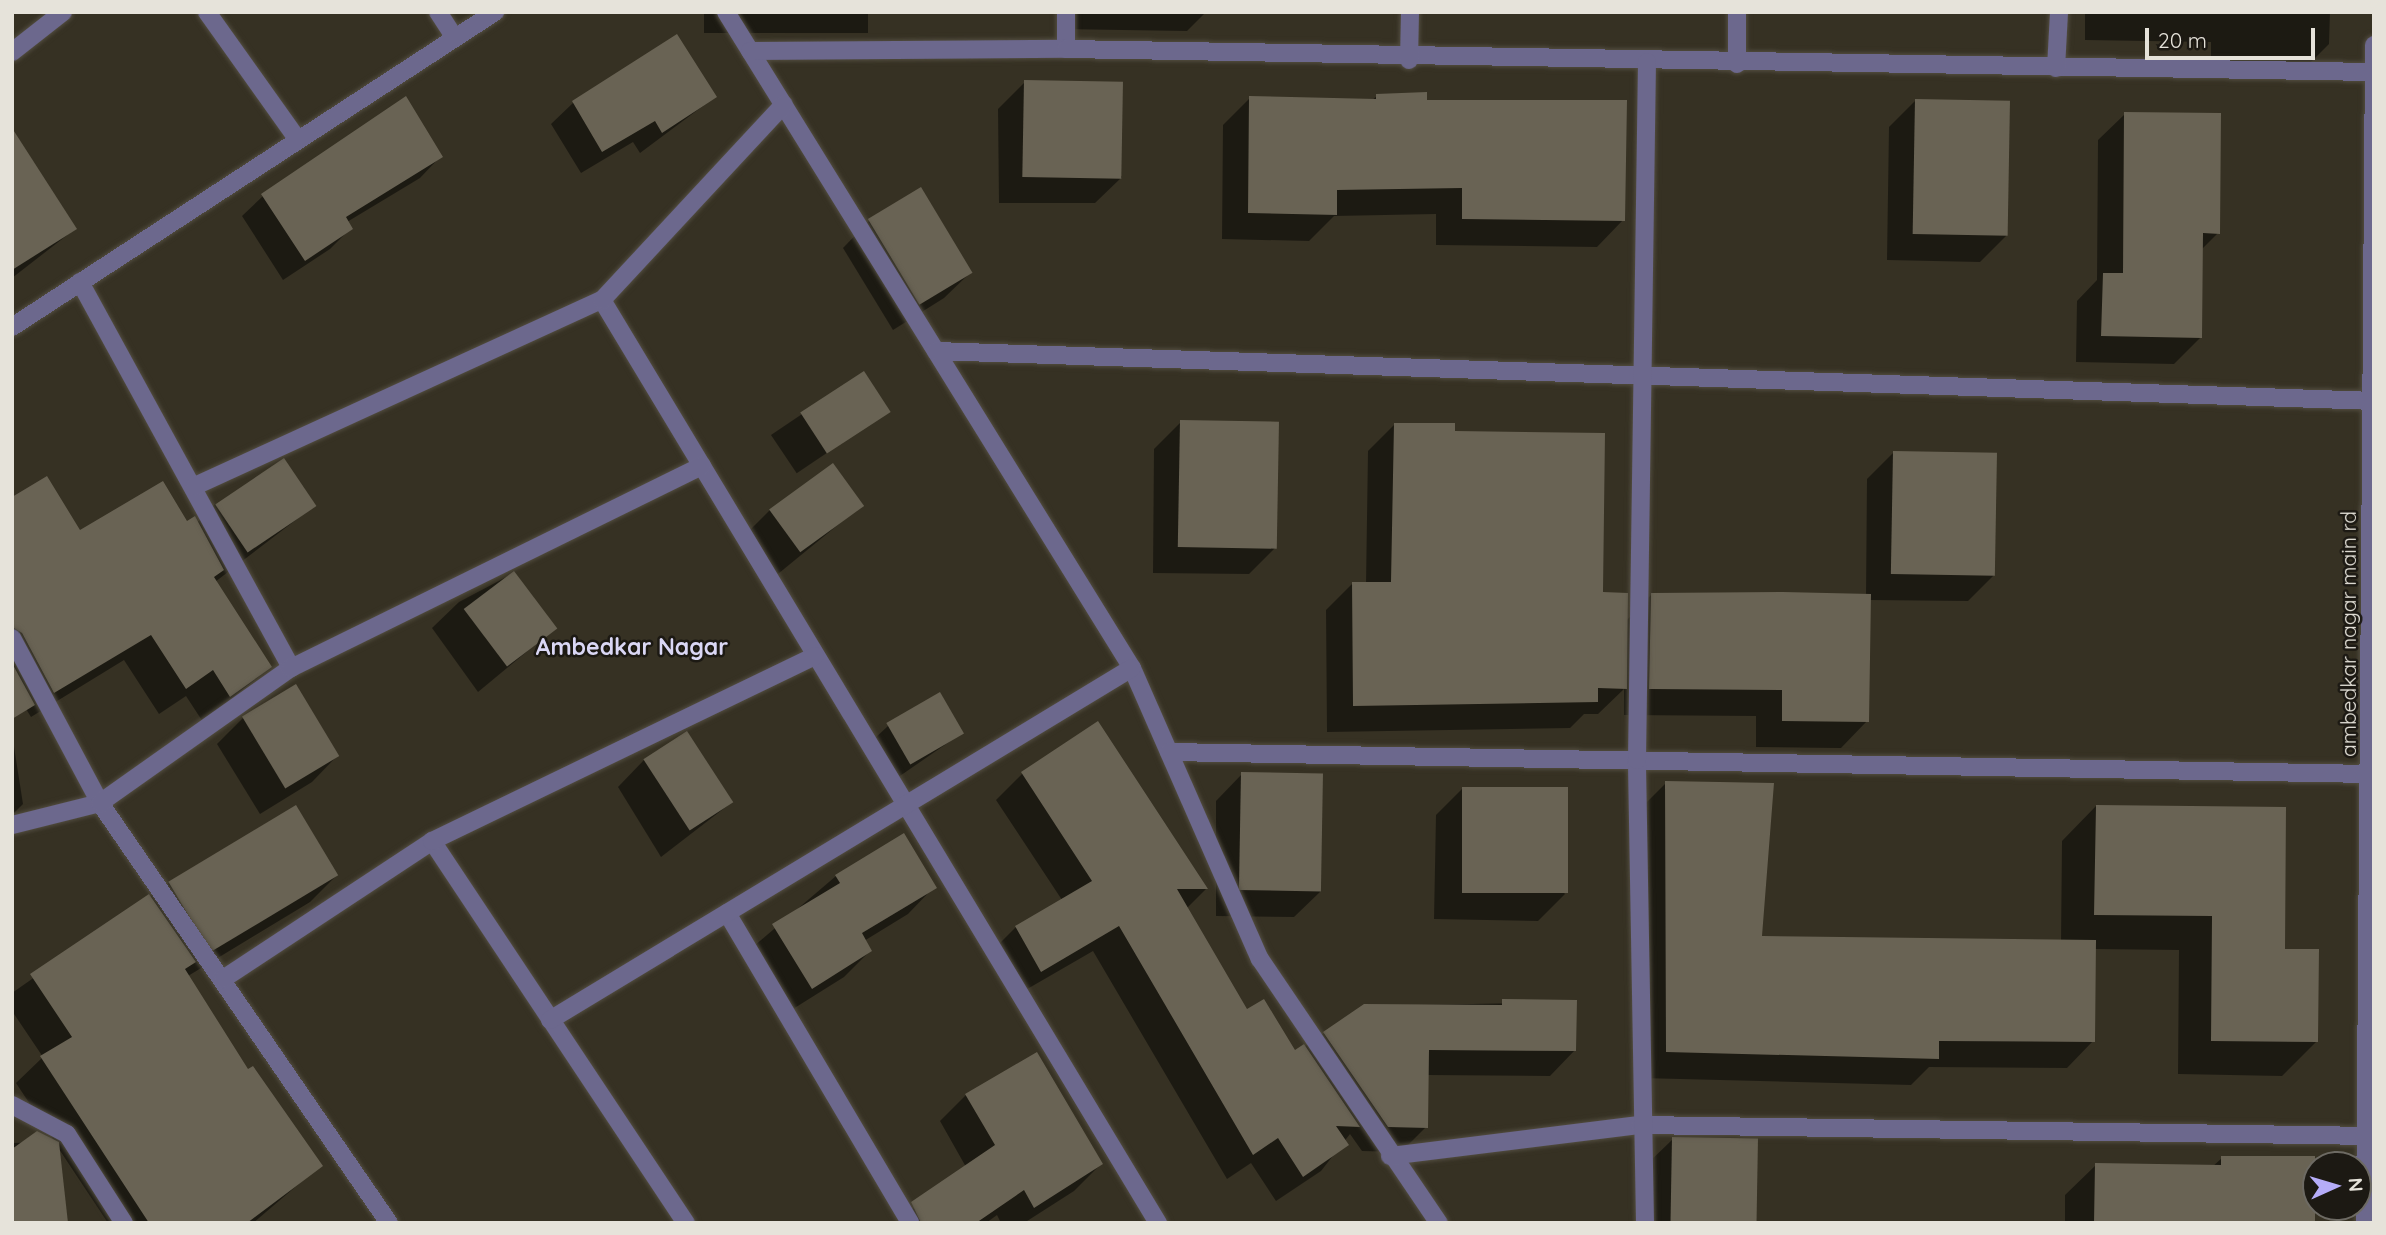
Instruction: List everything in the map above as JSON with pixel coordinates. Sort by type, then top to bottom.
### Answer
[{"type":"street","points":[[12,52],[63,12]]},
{"type":"street","points":[[206,12],[298,140]]},
{"type":"street","points":[[438,12],[454,37]]},
{"type":"street","points":[[12,327],[495,12]]},
{"type":"street","points":[[726,12],[1132,668],[1260,959],[1390,1156],[1438,1223]]},
{"type":"street","points":[[1066,12],[1066,50]]},
{"type":"street","points":[[1409,60],[1410,12]]},
{"type":"street","points":[[1737,12],[1737,64]]},
{"type":"street","points":[[2056,68],[2059,12]]},
{"type":"street","name":"ambedkar nagar main rd","points":[[2365,1223],[2370,1136],[2374,45]]},
{"type":"street","points":[[750,51],[1066,50],[1409,60],[2372,72]]},
{"type":"street","points":[[1646,1223],[1640,1125],[1637,760],[1647,62]]},
{"type":"street","points":[[195,486],[603,300],[784,104]]},
{"type":"street","points":[[80,282],[195,486],[291,668]]},
{"type":"street","points":[[603,300],[1158,1223]]},
{"type":"street","points":[[936,351],[2372,401]]},
{"type":"street","points":[[12,825],[100,803],[291,668],[702,466]]},
{"type":"street","points":[[12,638],[100,803],[388,1223]]},
{"type":"street","points":[[223,979],[432,841],[815,656]]},
{"type":"street","points":[[550,1020],[1132,668]]},
{"type":"street","points":[[1169,752],[2372,774]]},
{"type":"street","points":[[432,841],[686,1223]]},
{"type":"street","points":[[727,913],[910,1223]]},
{"type":"street","points":[[12,1105],[67,1134],[124,1223]]},
{"type":"street","points":[[1390,1156],[1640,1125],[2370,1136]]},
{"type":"building","points":[[677,34],[717,97],[662,133],[655,121],[602,152],[572,101]]},
{"type":"building","points":[[1024,80],[1123,82],[1121,179],[1022,177]]},
{"type":"building","points":[[1427,92],[1427,100],[1627,100],[1625,221],[1462,219],[1462,188],[1337,190],[1337,215],[1248,213],[1249,96],[1376,99],[1376,94]]},
{"type":"building","points":[[406,96],[443,157],[346,217],[353,229],[305,261],[261,194]]},
{"type":"building","points":[[1915,99],[2010,101],[2008,236],[1913,234]]},
{"type":"building","points":[[2124,112],[2221,113],[2220,234],[2203,233],[2202,338],[2101,336],[2103,273],[2123,273]]},
{"type":"building","points":[[12,128],[77,229],[12,270]]},
{"type":"building","points":[[921,187],[973,273],[919,305],[868,219]]},
{"type":"building","points":[[864,371],[891,412],[827,453],[800,412]]},
{"type":"building","points":[[1180,420],[1279,422],[1277,549],[1178,547]]},
{"type":"building","points":[[1394,423],[1455,423],[1455,431],[1605,433],[1603,592],[1628,593],[1627,689],[1598,688],[1598,702],[1353,706],[1352,582],[1391,582]]},
{"type":"building","points":[[1893,451],[1997,453],[1995,576],[1891,574]]},
{"type":"building","points":[[284,458],[316,506],[248,552],[215,504]]},
{"type":"building","points":[[833,463],[864,506],[800,552],[769,509]]},
{"type":"building","points":[[47,476],[80,530],[163,481],[187,521],[195,516],[224,570],[214,577],[272,667],[230,697],[213,670],[186,689],[151,635],[54,693],[22,633],[12,627],[12,497]]},
{"type":"building","points":[[514,571],[557,629],[507,666],[464,609]]},
{"type":"building","points":[[1651,593],[1871,594],[1869,722],[1782,721],[1782,690],[1649,689]]},
{"type":"building","points":[[12,663],[35,705],[12,719]]},
{"type":"building","points":[[296,684],[339,756],[285,788],[242,716]]},
{"type":"building","points":[[940,692],[964,734],[910,765],[886,723]]},
{"type":"building","points":[[1098,721],[1208,889],[1177,889],[1247,1009],[1264,999],[1295,1050],[1304,1044],[1360,1127],[1336,1126],[1349,1145],[1303,1177],[1278,1138],[1253,1155],[1119,926],[1041,972],[1015,926],[1092,881],[1021,772]]},
{"type":"building","points":[[687,731],[733,802],[690,831],[643,759]]},
{"type":"building","points":[[1241,772],[1323,773],[1321,891],[1239,890]]},
{"type":"building","points":[[1665,781],[1774,783],[1762,936],[2096,940],[2095,1042],[1939,1041],[1939,1059],[1666,1052]]},
{"type":"building","points":[[1462,787],[1568,787],[1568,893],[1462,893]]},
{"type":"building","points":[[296,805],[338,875],[211,952],[168,882]]},
{"type":"building","points":[[2096,805],[2286,807],[2285,949],[2319,949],[2318,1042],[2211,1041],[2212,916],[2094,915]]},
{"type":"building","points":[[904,833],[937,888],[862,933],[872,951],[812,989],[772,924],[840,883],[835,875]]},
{"type":"building","points":[[149,894],[196,962],[185,969],[248,1069],[253,1066],[323,1166],[247,1223],[149,1223],[40,1056],[72,1037],[30,974]]},
{"type":"building","points":[[1502,999],[1577,1000],[1576,1051],[1429,1050],[1428,1128],[1388,1127],[1323,1032],[1364,1004],[1502,1005]]},
{"type":"building","points":[[1037,1052],[1103,1164],[1034,1208],[1024,1190],[976,1223],[921,1223],[911,1202],[995,1145],[965,1094]]},
{"type":"building","points":[[37,1131],[59,1142],[68,1223],[12,1223],[12,1149]]},
{"type":"building","points":[[1672,1137],[1758,1139],[1757,1223],[1670,1223]]},
{"type":"building","points":[[2221,1156],[2302,1156],[2302,1221],[2315,1223],[2094,1223],[2095,1163],[2221,1165]]},
{"type":"district","name":"Ambedkar Nagar","points":[[632,647]]}]
